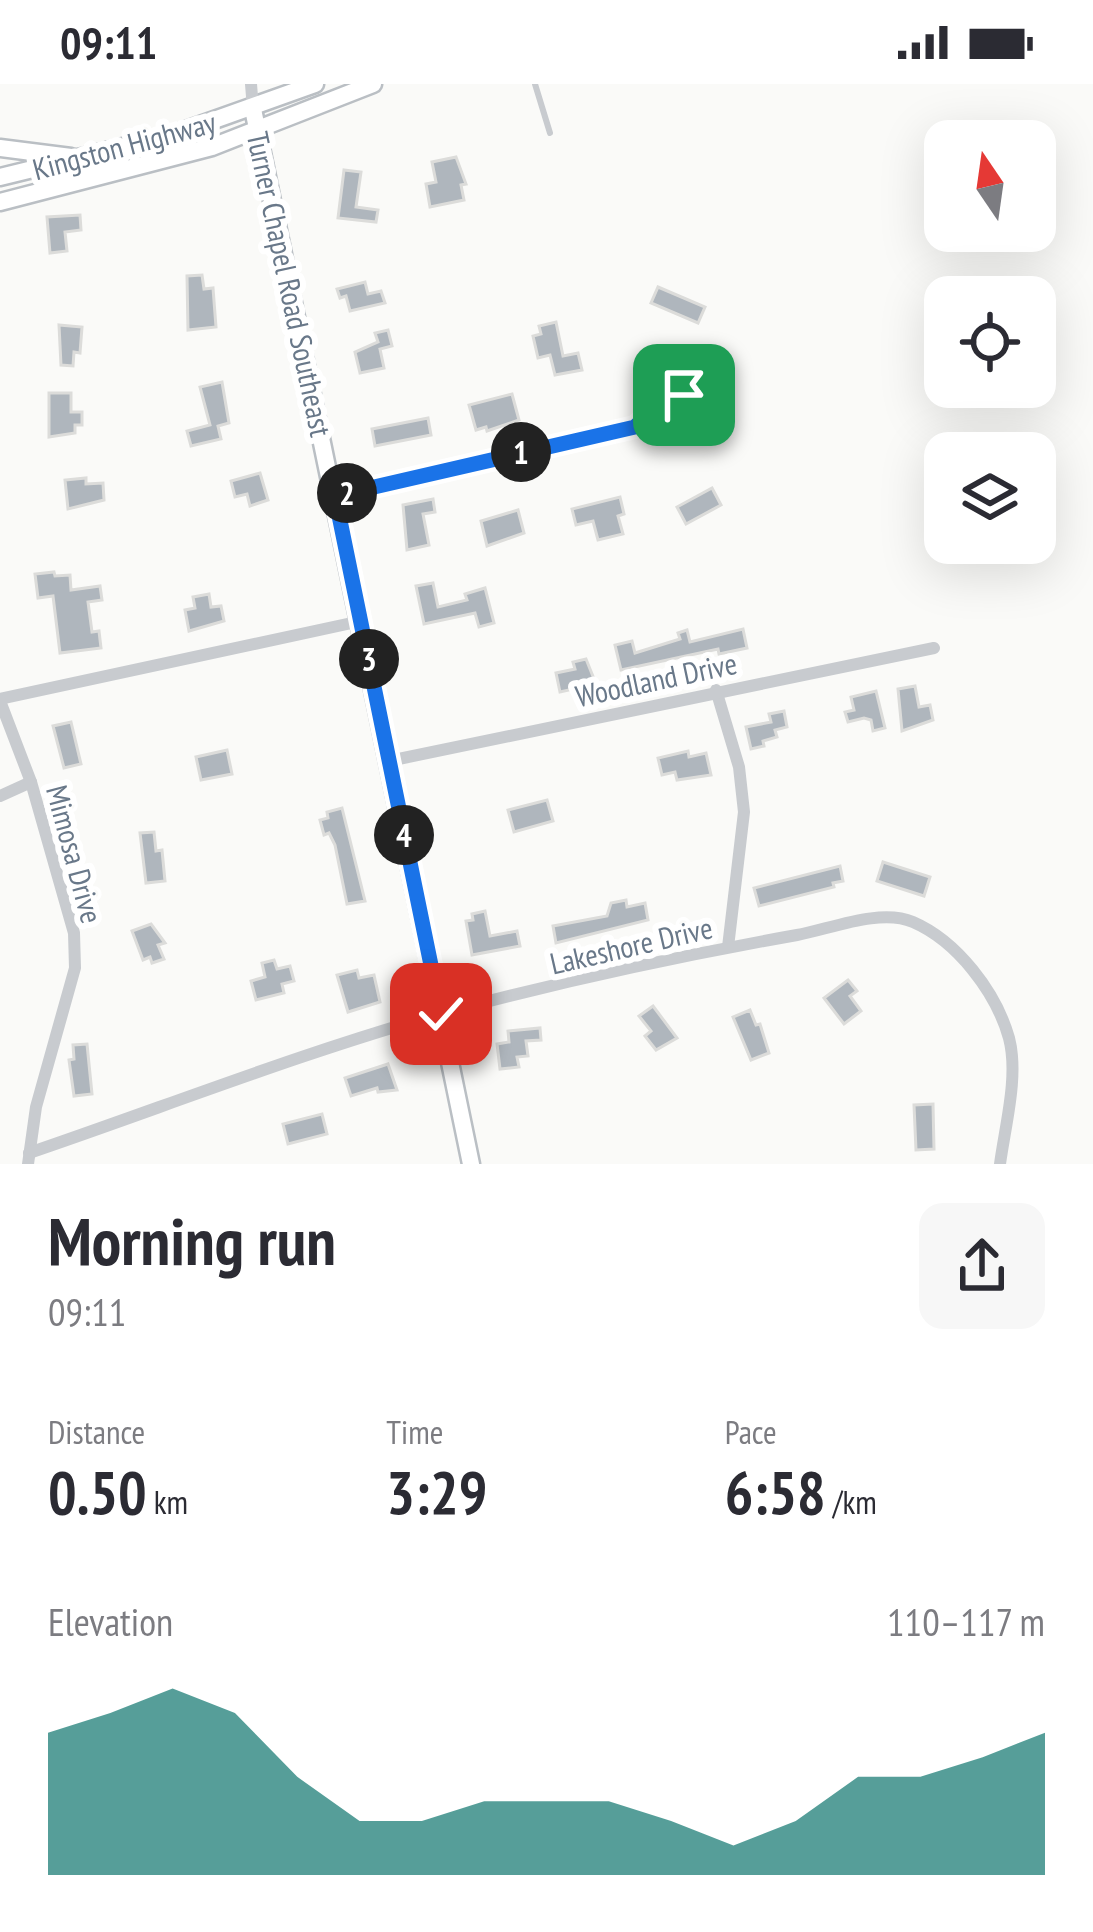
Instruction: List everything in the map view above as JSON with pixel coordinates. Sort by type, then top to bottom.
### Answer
[{"type":"street","points":[[251,84],[253,109]]},
{"type":"street","points":[[288,84],[312,84]]},
{"type":"street","name":"Kingston Highway","points":[[0,177],[90,158],[253,109],[312,84]]},
{"type":"street","name":"Kingston Highway","points":[[0,202],[212,147],[374,84]]},
{"type":"street","name":"Turner Chapel Road Southeast","points":[[253,109],[471,1164]]},
{"type":"street","points":[[212,147],[249,154],[265,166]]},
{"type":"street","points":[[0,148],[90,158]]},
{"type":"street","points":[[335,496],[635,427],[673,440],[690,434],[700,421],[691,401],[676,394],[655,406],[635,427]]},
{"type":"street","points":[[0,700],[361,621]]},
{"type":"street","name":"Woodland Drive","points":[[389,760],[934,648]]},
{"type":"street","points":[[716,690],[739,766],[744,812],[728,947]]},
{"type":"street","name":"Mimosa Drive","points":[[0,700],[31,782],[74,933],[75,968],[36,1107],[29,1158]]},
{"type":"street","points":[[0,796],[31,782]]},
{"type":"street","name":"Lakeshore Drive","points":[[29,1158],[441,1014],[728,947],[870,919],[908,919],[942,938],[992,1000],[1010,1041],[1010,1094],[1000,1164]]},
{"type":"lane","points":[[535,84],[550,133]]},
{"type":"building","points":[[456,157],[466,184],[461,185],[464,200],[430,207],[426,184],[436,182],[432,162]]},
{"type":"building","points":[[344,170],[361,172],[356,207],[378,210],[376,222],[338,218]]},
{"type":"building","points":[[80,215],[81,230],[65,232],[67,251],[50,253],[47,217]]},
{"type":"building","points":[[202,275],[204,289],[213,288],[216,327],[188,330],[187,276]]},
{"type":"building","points":[[365,282],[368,294],[381,291],[385,303],[350,311],[346,296],[340,298],[337,289]]},
{"type":"building","points":[[658,287],[705,307],[698,323],[651,303]]},
{"type":"building","points":[[556,322],[563,356],[578,353],[582,370],[555,375],[550,355],[538,358],[533,336],[541,334],[539,326]]},
{"type":"building","points":[[59,325],[82,327],[80,353],[74,352],[73,366],[61,365]]},
{"type":"building","points":[[388,330],[392,346],[380,349],[384,368],[360,373],[355,352],[378,342],[375,333]]},
{"type":"building","points":[[222,382],[229,423],[218,426],[221,439],[191,446],[187,431],[210,425],[200,387]]},
{"type":"building","points":[[49,393],[71,393],[71,412],[82,412],[82,425],[75,425],[75,433],[49,437]]},
{"type":"building","points":[[512,394],[519,420],[476,430],[469,405]]},
{"type":"building","points":[[428,418],[431,435],[375,446],[372,429]]},
{"type":"building","points":[[260,473],[268,500],[250,506],[247,494],[235,497],[231,481]]},
{"type":"building","points":[[86,478],[86,484],[103,483],[104,500],[68,509],[65,480]]},
{"type":"building","points":[[712,488],[721,505],[686,524],[677,507]]},
{"type":"building","points":[[620,497],[623,534],[598,540],[593,521],[576,525],[572,509]]},
{"type":"building","points":[[433,499],[435,512],[423,514],[429,545],[407,550],[403,505]]},
{"type":"building","points":[[518,510],[524,533],[487,546],[481,521]]},
{"type":"building","points":[[54,572],[55,576],[70,575],[71,590],[100,586],[102,600],[88,602],[92,632],[99,631],[101,648],[60,653],[53,596],[38,598],[35,574]]},
{"type":"building","points":[[433,583],[438,607],[467,600],[465,594],[485,588],[494,623],[479,627],[475,613],[424,624],[416,586]]},
{"type":"building","points":[[209,594],[211,607],[221,606],[224,621],[189,631],[185,610],[195,608],[193,597]]},
{"type":"building","points":[[743,629],[747,648],[719,654],[718,649],[621,670],[615,645],[632,641],[635,653],[680,639],[678,633],[687,630],[690,642]]},
{"type":"building","points":[[586,659],[596,684],[560,692],[556,673],[575,669],[573,662]]},
{"type":"building","points":[[915,686],[919,707],[930,705],[933,720],[902,731],[898,689]]},
{"type":"building","points":[[876,691],[885,728],[873,731],[871,720],[864,718],[848,722],[845,712],[854,710],[851,697]]},
{"type":"building","points":[[784,711],[787,727],[775,730],[777,737],[763,741],[764,746],[751,749],[746,727],[771,722],[769,714]]},
{"type":"building","points":[[71,722],[81,764],[64,768],[53,726]]},
{"type":"building","points":[[227,750],[232,774],[201,780],[196,757]]},
{"type":"building","points":[[688,751],[689,757],[706,753],[711,775],[677,780],[675,772],[662,775],[658,758]]},
{"type":"building","points":[[547,800],[553,821],[514,832],[508,810]]},
{"type":"building","points":[[342,808],[365,901],[347,904],[335,845],[329,833],[324,835],[320,820],[328,818],[327,812]]},
{"type":"building","points":[[154,832],[156,851],[162,850],[165,881],[146,883],[140,833]]},
{"type":"building","points":[[883,862],[930,877],[924,896],[877,881]]},
{"type":"building","points":[[840,866],[843,881],[833,883],[834,887],[759,906],[754,888]]},
{"type":"building","points":[[626,900],[627,907],[645,903],[648,920],[556,943],[553,926],[607,916],[611,903]]},
{"type":"building","points":[[485,911],[490,936],[517,931],[520,946],[472,955],[466,921]]},
{"type":"building","points":[[151,924],[165,943],[158,945],[164,959],[152,963],[150,957],[143,960],[132,931]]},
{"type":"building","points":[[274,960],[277,969],[290,966],[294,981],[282,984],[284,993],[256,1000],[251,981],[265,977],[262,963]]},
{"type":"building","points":[[357,970],[359,978],[374,975],[380,1002],[348,1012],[337,975]]},
{"type":"building","points":[[848,980],[857,991],[850,996],[861,1011],[844,1024],[824,998]]},
{"type":"building","points":[[653,1006],[677,1038],[656,1050],[645,1036],[651,1031],[639,1016]]},
{"type":"building","points":[[750,1010],[769,1053],[751,1060],[733,1017]]},
{"type":"building","points":[[540,1028],[541,1040],[526,1041],[528,1056],[517,1057],[519,1067],[500,1069],[497,1044],[509,1042],[508,1031]]},
{"type":"building","points":[[87,1044],[92,1094],[74,1096],[69,1060],[74,1059],[73,1045]]},
{"type":"building","points":[[388,1064],[397,1090],[378,1092],[377,1088],[351,1096],[345,1078]]},
{"type":"building","points":[[933,1104],[934,1149],[916,1150],[914,1105]]},
{"type":"building","points":[[322,1114],[327,1134],[288,1144],[283,1124]]},
{"type":"route","points":[[441,1014],[335,496],[635,427],[666,397],[684,395]]}]
